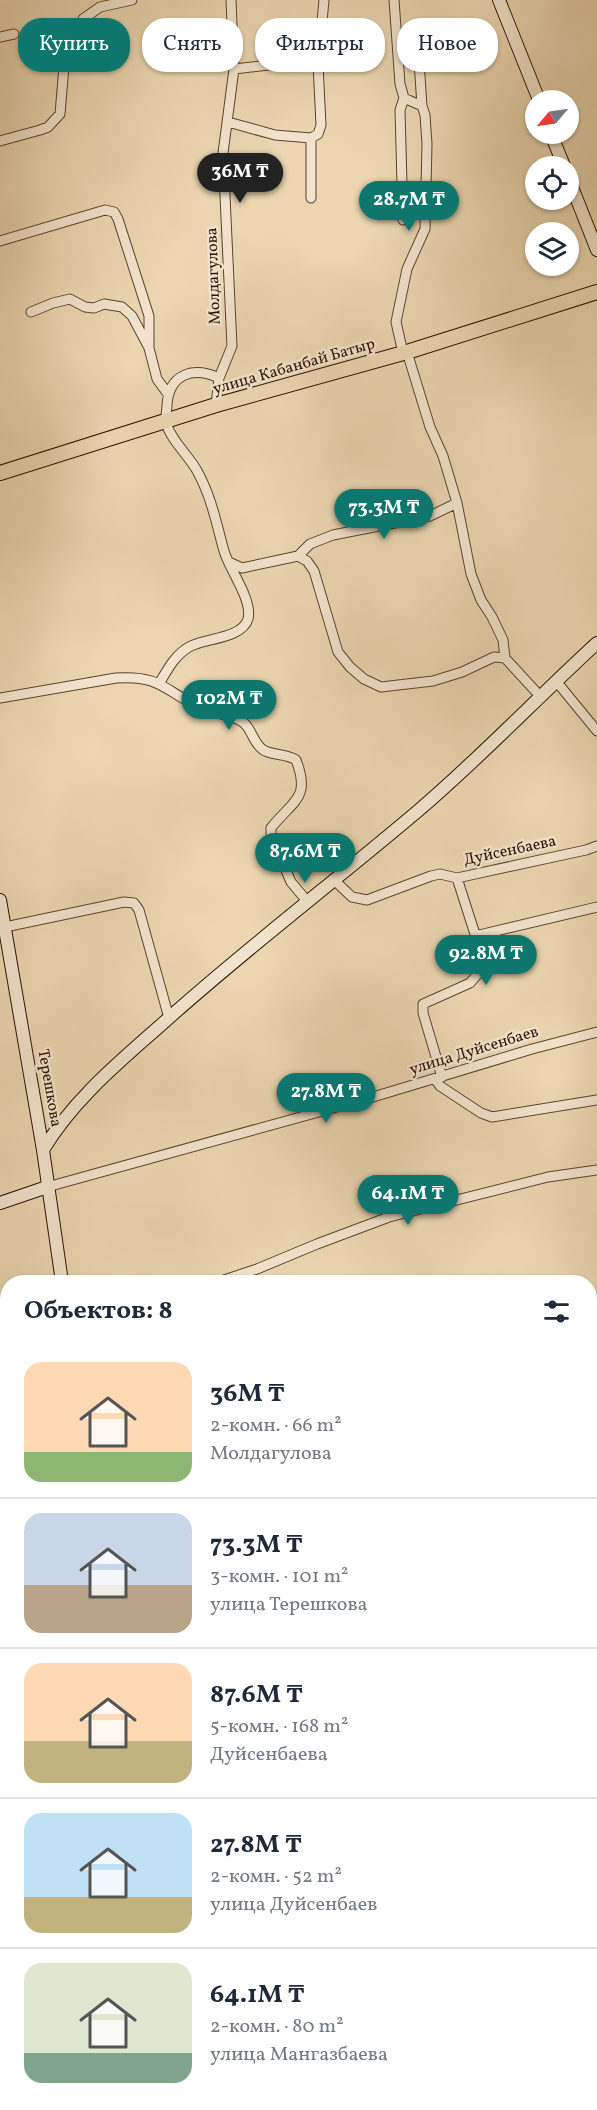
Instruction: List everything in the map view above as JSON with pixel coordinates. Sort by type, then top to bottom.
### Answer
[{"type":"main road","name":"улица Кабанбай Батыр","points":[[0,473],[216,405],[405,352],[597,292]]},
{"type":"street","points":[[0,141],[48,127],[60,114],[64,66],[83,19],[99,3],[132,0]]},
{"type":"street","name":"Молдагулова","points":[[231,0],[232,18]]},
{"type":"street","points":[[322,18],[324,0]]},
{"type":"street","points":[[394,0],[400,84],[404,98],[400,110],[403,219]]},
{"type":"street","points":[[499,0],[535,90]]},
{"type":"street","points":[[0,38],[14,34]]},
{"type":"street","name":"Молдагулова","points":[[216,405],[219,378],[232,346],[223,153],[234,72]]},
{"type":"street","points":[[228,122],[275,135],[311,138],[318,134],[321,125],[318,72]]},
{"type":"street","points":[[420,72],[428,144],[425,229],[407,269],[396,322],[457,503],[471,574],[481,600],[492,616],[503,640],[504,658],[540,696]]},
{"type":"street","points":[[404,98],[422,106]]},
{"type":"street","points":[[311,138],[311,198]]},
{"type":"street","points":[[579,205],[597,250]]},
{"type":"street","points":[[0,241],[105,210],[114,212],[149,316],[149,348]]},
{"type":"street","points":[[31,312],[70,299],[85,307],[94,308],[104,304],[122,307],[132,316],[149,348],[157,379],[168,394]]},
{"type":"street","points":[[160,682],[177,656],[190,646],[228,635],[246,624],[249,615],[247,603],[224,552],[212,504],[196,470],[166,422],[168,394],[179,378],[195,372],[207,372],[219,378]]},
{"type":"street","points":[[229,562],[242,568],[298,556],[310,544],[333,536],[430,516],[457,503]]},
{"type":"street","points":[[298,556],[307,561],[314,571],[338,652],[364,679],[381,687],[433,681],[462,672],[494,657],[504,658]]},
{"type":"street","points":[[43,1150],[58,1125],[85,1094],[169,1018],[418,810],[597,643]]},
{"type":"street","points":[[0,698],[136,676],[160,682],[200,707],[239,719],[247,725],[263,751],[290,756],[296,760],[303,785],[300,795],[271,828],[271,836],[291,882],[307,901]]},
{"type":"street","points":[[556,681],[597,731]]},
{"type":"street","name":"Дуйсенбаева","points":[[333,879],[352,897],[367,900],[431,876],[440,874],[457,878],[597,846]]},
{"type":"street","points":[[457,878],[476,936],[483,968],[470,983],[423,1004],[423,1013],[440,1086],[481,1113],[492,1117],[597,1100]]},
{"type":"street","name":"Терешкова","points":[[0,900],[43,1150],[61,1275]]},
{"type":"street","points":[[5,927],[124,902],[134,903],[139,910],[169,1018]]},
{"type":"street","points":[[476,936],[597,907]]},
{"type":"street","name":"улица Дуйсенбаев","points":[[47,1187],[597,1032]]},
{"type":"street","points":[[237,1275],[389,1217],[548,1177],[597,1170]]},
{"type":"street","points":[[0,1203],[47,1187]]}]
